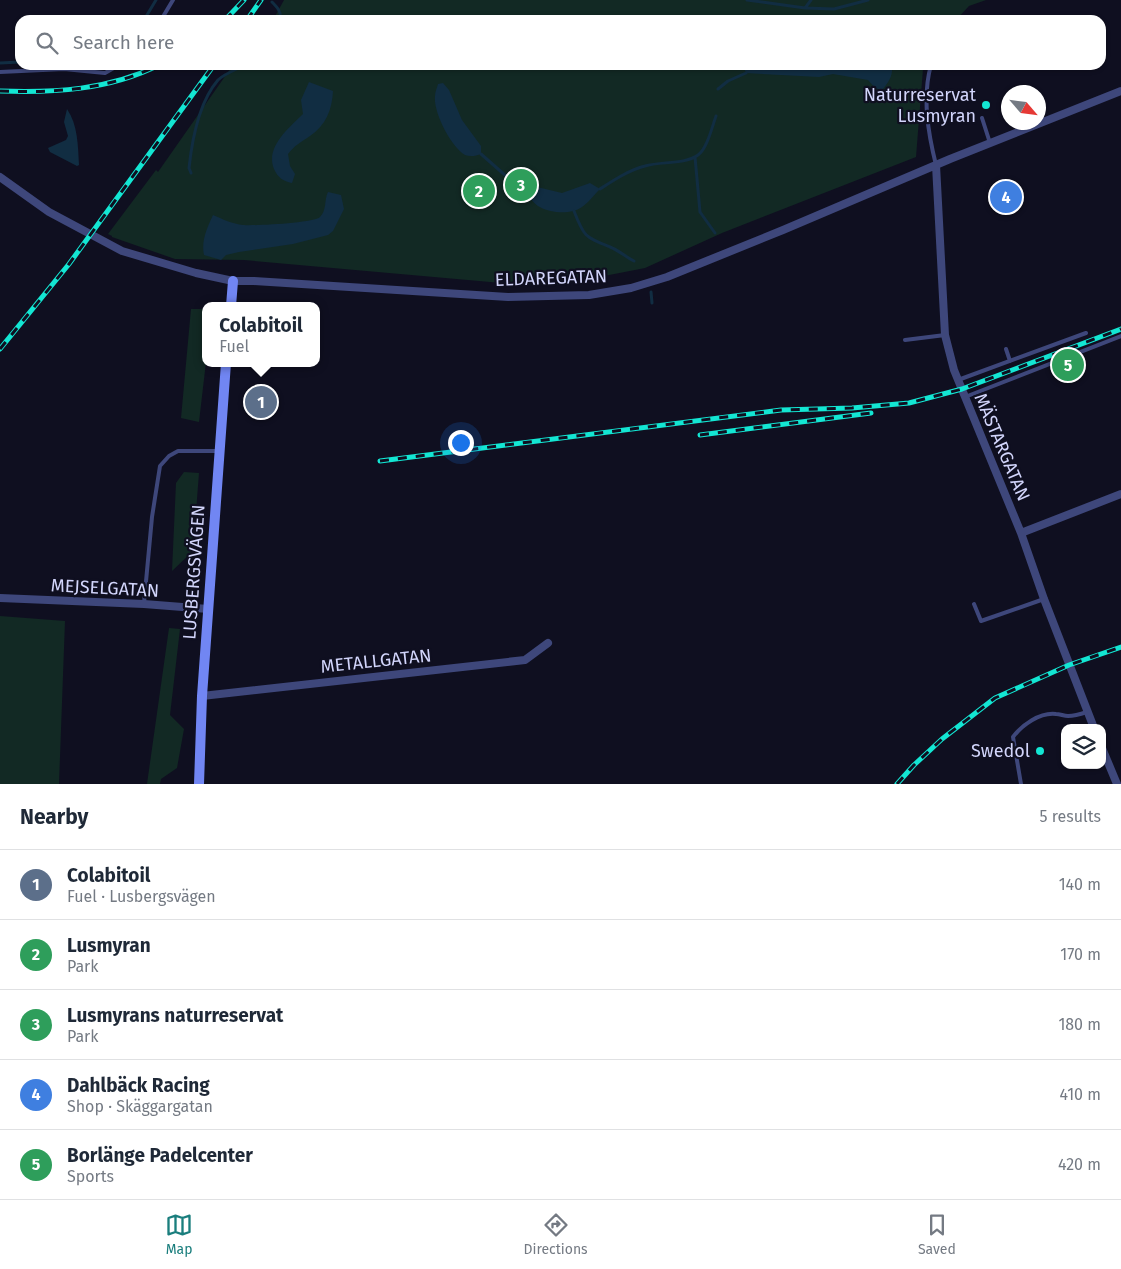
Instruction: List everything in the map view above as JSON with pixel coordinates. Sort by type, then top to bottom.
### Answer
[{"type":"street","name":"ELDAREGATAN","points":[[3,179],[49,212],[122,251],[196,273],[233,281],[508,297],[589,295],[631,288],[667,277],[784,230],[936,165],[1121,91]]},
{"type":"street","name":"MÄSTARGATAN","points":[[936,165],[945,335],[958,380],[1021,533],[1044,599],[1092,724]]},
{"type":"street","points":[[0,188],[3,179]]},
{"type":"street","points":[[231,302],[233,281]]},
{"type":"street","name":"LUSBERGSVÄGEN","points":[[198,784],[202,696],[226,367]]},
{"type":"street","points":[[1021,533],[1121,494]]},
{"type":"street","name":"MEJSELGATAN","points":[[0,598],[144,604],[208,609]]},
{"type":"street","name":"METALLGATAN","points":[[202,696],[526,660],[548,643]]},
{"type":"street","points":[[1106,758],[1117,784]]},
{"type":"lane","points":[[164,15],[173,0]]},
{"type":"lane","points":[[0,72],[43,70]]},
{"type":"lane","points":[[74,70],[106,73],[111,70]]},
{"type":"lane","points":[[930,70],[927,105],[929,131],[936,165]]},
{"type":"lane","points":[[982,118],[990,143]]},
{"type":"lane","points":[[958,380],[1086,332]]},
{"type":"lane","points":[[905,340],[945,335]]},
{"type":"lane","points":[[965,397],[1121,336]]},
{"type":"lane","points":[[1006,349],[1010,361]]},
{"type":"lane","points":[[144,604],[152,517],[160,466],[168,456],[178,451],[219,451]]},
{"type":"lane","points":[[974,604],[981,621],[1044,599]]},
{"type":"lane","points":[[1021,784],[1013,737],[1017,732],[1030,722],[1044,715],[1068,716],[1088,712]]},
{"type":"green space","points":[[284,0],[986,0],[969,6],[961,15],[276,15]]},
{"type":"green space","points":[[229,70],[923,70],[916,157],[722,233],[645,268],[558,285],[512,284],[244,260],[175,259],[108,234],[156,170],[158,172]]},
{"type":"green space","points":[[191,309],[202,309],[202,367],[205,367],[199,422],[181,418]]},
{"type":"green space","points":[[184,472],[199,473],[193,551],[172,571],[176,483]]},
{"type":"green space","points":[[0,616],[65,621],[59,784],[0,784]]},
{"type":"green space","points":[[169,628],[180,629],[170,715],[184,729],[177,768],[161,779],[160,784],[147,784]]},
{"type":"water","points":[[745,70],[892,70],[890,79],[882,90],[875,88],[868,80],[833,74],[819,77],[746,73]]},
{"type":"water","points":[[309,82],[333,91],[330,111],[316,132],[295,146],[288,154],[290,166],[295,174],[292,183],[281,179],[277,175],[272,161],[273,153],[280,138],[303,114],[301,100]]},
{"type":"water","points":[[443,83],[449,90],[462,120],[481,146],[481,154],[465,155],[454,145],[444,128],[435,103],[438,84]]},
{"type":"water","points":[[67,109],[71,115],[77,136],[79,165],[77,166],[50,152],[48,148],[66,140],[68,136],[64,122]]},
{"type":"water","points":[[590,183],[600,189],[581,208],[567,212],[546,210],[539,207],[534,203],[528,191],[537,187],[562,193]]},
{"type":"water","points":[[328,192],[341,195],[344,209],[333,231],[328,235],[293,244],[226,255],[221,260],[204,255],[204,240],[213,215],[243,225],[307,221],[320,217],[325,208]]},
{"type":"waterway","points":[[147,15],[156,0]]},
{"type":"waterway","points":[[747,0],[805,8],[811,0]]},
{"type":"waterway","points":[[805,8],[834,9],[868,0]]},
{"type":"waterway","points":[[272,2],[280,12],[280,15]]},
{"type":"waterway","points":[[0,63],[15,62]]},
{"type":"waterway","points":[[191,173],[189,168],[192,146],[201,110],[211,89],[218,80],[235,70]]},
{"type":"waterway","points":[[718,89],[728,81],[746,73]]},
{"type":"waterway","points":[[600,189],[633,170],[651,165],[679,162],[698,155],[707,143],[716,116]]},
{"type":"waterway","points":[[481,154],[506,176],[528,191]]},
{"type":"waterway","points":[[695,157],[700,212],[715,233]]},
{"type":"waterway","points":[[574,211],[586,235],[634,261]]},
{"type":"waterway","points":[[651,292],[652,303]]},
{"type":"railway","points":[[230,15],[244,0]]},
{"type":"railway","points":[[250,15],[261,0]]},
{"type":"railway","points":[[0,91],[41,91],[81,88],[121,80],[147,70]]},
{"type":"railway","points":[[0,349],[69,264],[210,70]]},
{"type":"railway","points":[[380,461],[781,410],[852,408],[909,403],[962,389],[1121,329]]},
{"type":"railway","points":[[700,435],[871,413]]},
{"type":"railway","points":[[897,784],[942,739],[995,698],[1069,665],[1121,647]]},
{"type":"place","name":"Naturreservat Lusmyran","points":[[986,105]]},
{"type":"place","name":"Lusmyrans naturreservat","points":[[521,185]]},
{"type":"place","name":"Lusmyran","points":[[479,191]]},
{"type":"place","name":"Dahlbäck Racing","points":[[1006,197]]},
{"type":"place","name":"Borlänge Padelcenter","points":[[1068,365]]},
{"type":"place","name":"Colabitoil","points":[[261,402]]},
{"type":"place","name":"Swedol","points":[[1040,751]]}]
